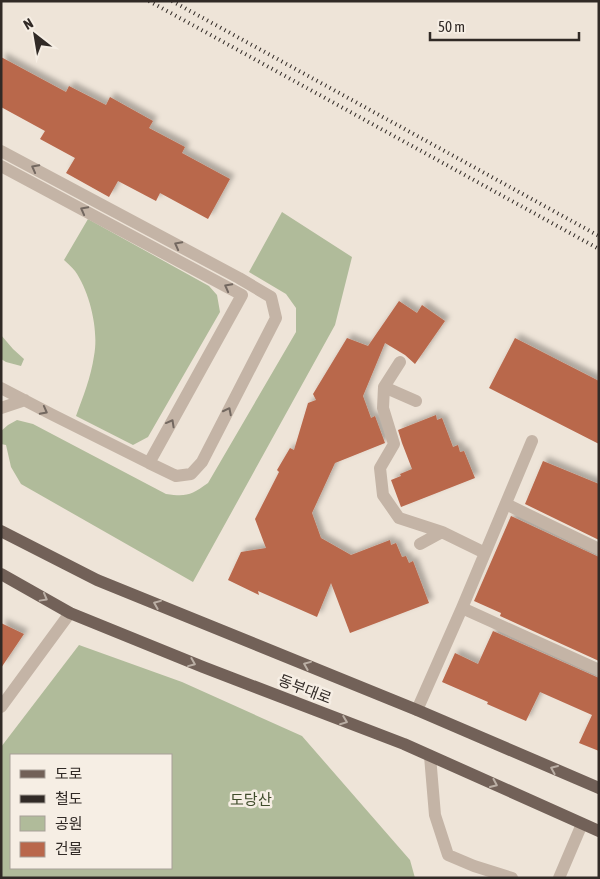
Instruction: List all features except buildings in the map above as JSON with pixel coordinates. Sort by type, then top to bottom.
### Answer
[{"type":"main road","name":"동부대로","points":[[1,531],[97,580],[417,710],[599,788]]},
{"type":"main road","name":"동부대로","points":[[1,574],[70,613],[202,667],[404,744],[599,831]]},
{"type":"street","points":[[1,151],[271,297],[276,318],[202,462],[191,474],[176,476],[1,388]]},
{"type":"street","points":[[1,166],[242,294],[149,463]]},
{"type":"street","points":[[400,362],[384,387],[383,408],[394,444],[380,468],[383,495],[399,518],[442,532],[485,553]]},
{"type":"street","points":[[384,387],[416,401]]},
{"type":"street","points":[[1,408],[25,400]]},
{"type":"street","points":[[417,710],[532,441]]},
{"type":"street","points":[[506,504],[599,549]]},
{"type":"street","points":[[420,544],[442,532]]},
{"type":"street","points":[[462,608],[599,670]]},
{"type":"street","points":[[1,707],[70,613]]},
{"type":"street","points":[[430,756],[435,815],[448,855],[474,866],[512,878]]},
{"type":"street","points":[[560,878],[582,824]]},
{"type":"green space","points":[[282,212],[352,257],[335,325],[193,582],[21,484],[11,467],[6,445],[1,444],[1,431],[17,420],[33,424],[166,494],[188,494],[208,483],[296,332],[296,308],[286,294],[249,272]]},
{"type":"green space","points":[[88,219],[209,286],[217,295],[220,312],[148,437],[133,445],[76,416],[91,372],[95,335],[92,312],[85,290],[75,271],[64,260]]},
{"type":"green space","points":[[1,335],[24,359],[21,366],[1,359]]},
{"type":"green space","name":"도당산","points":[[79,645],[182,682],[302,736],[410,860],[415,878],[1,878],[1,747]]},
{"type":"railway","points":[[149,1],[599,249]]},
{"type":"railway","points":[[172,1],[599,236]]}]
